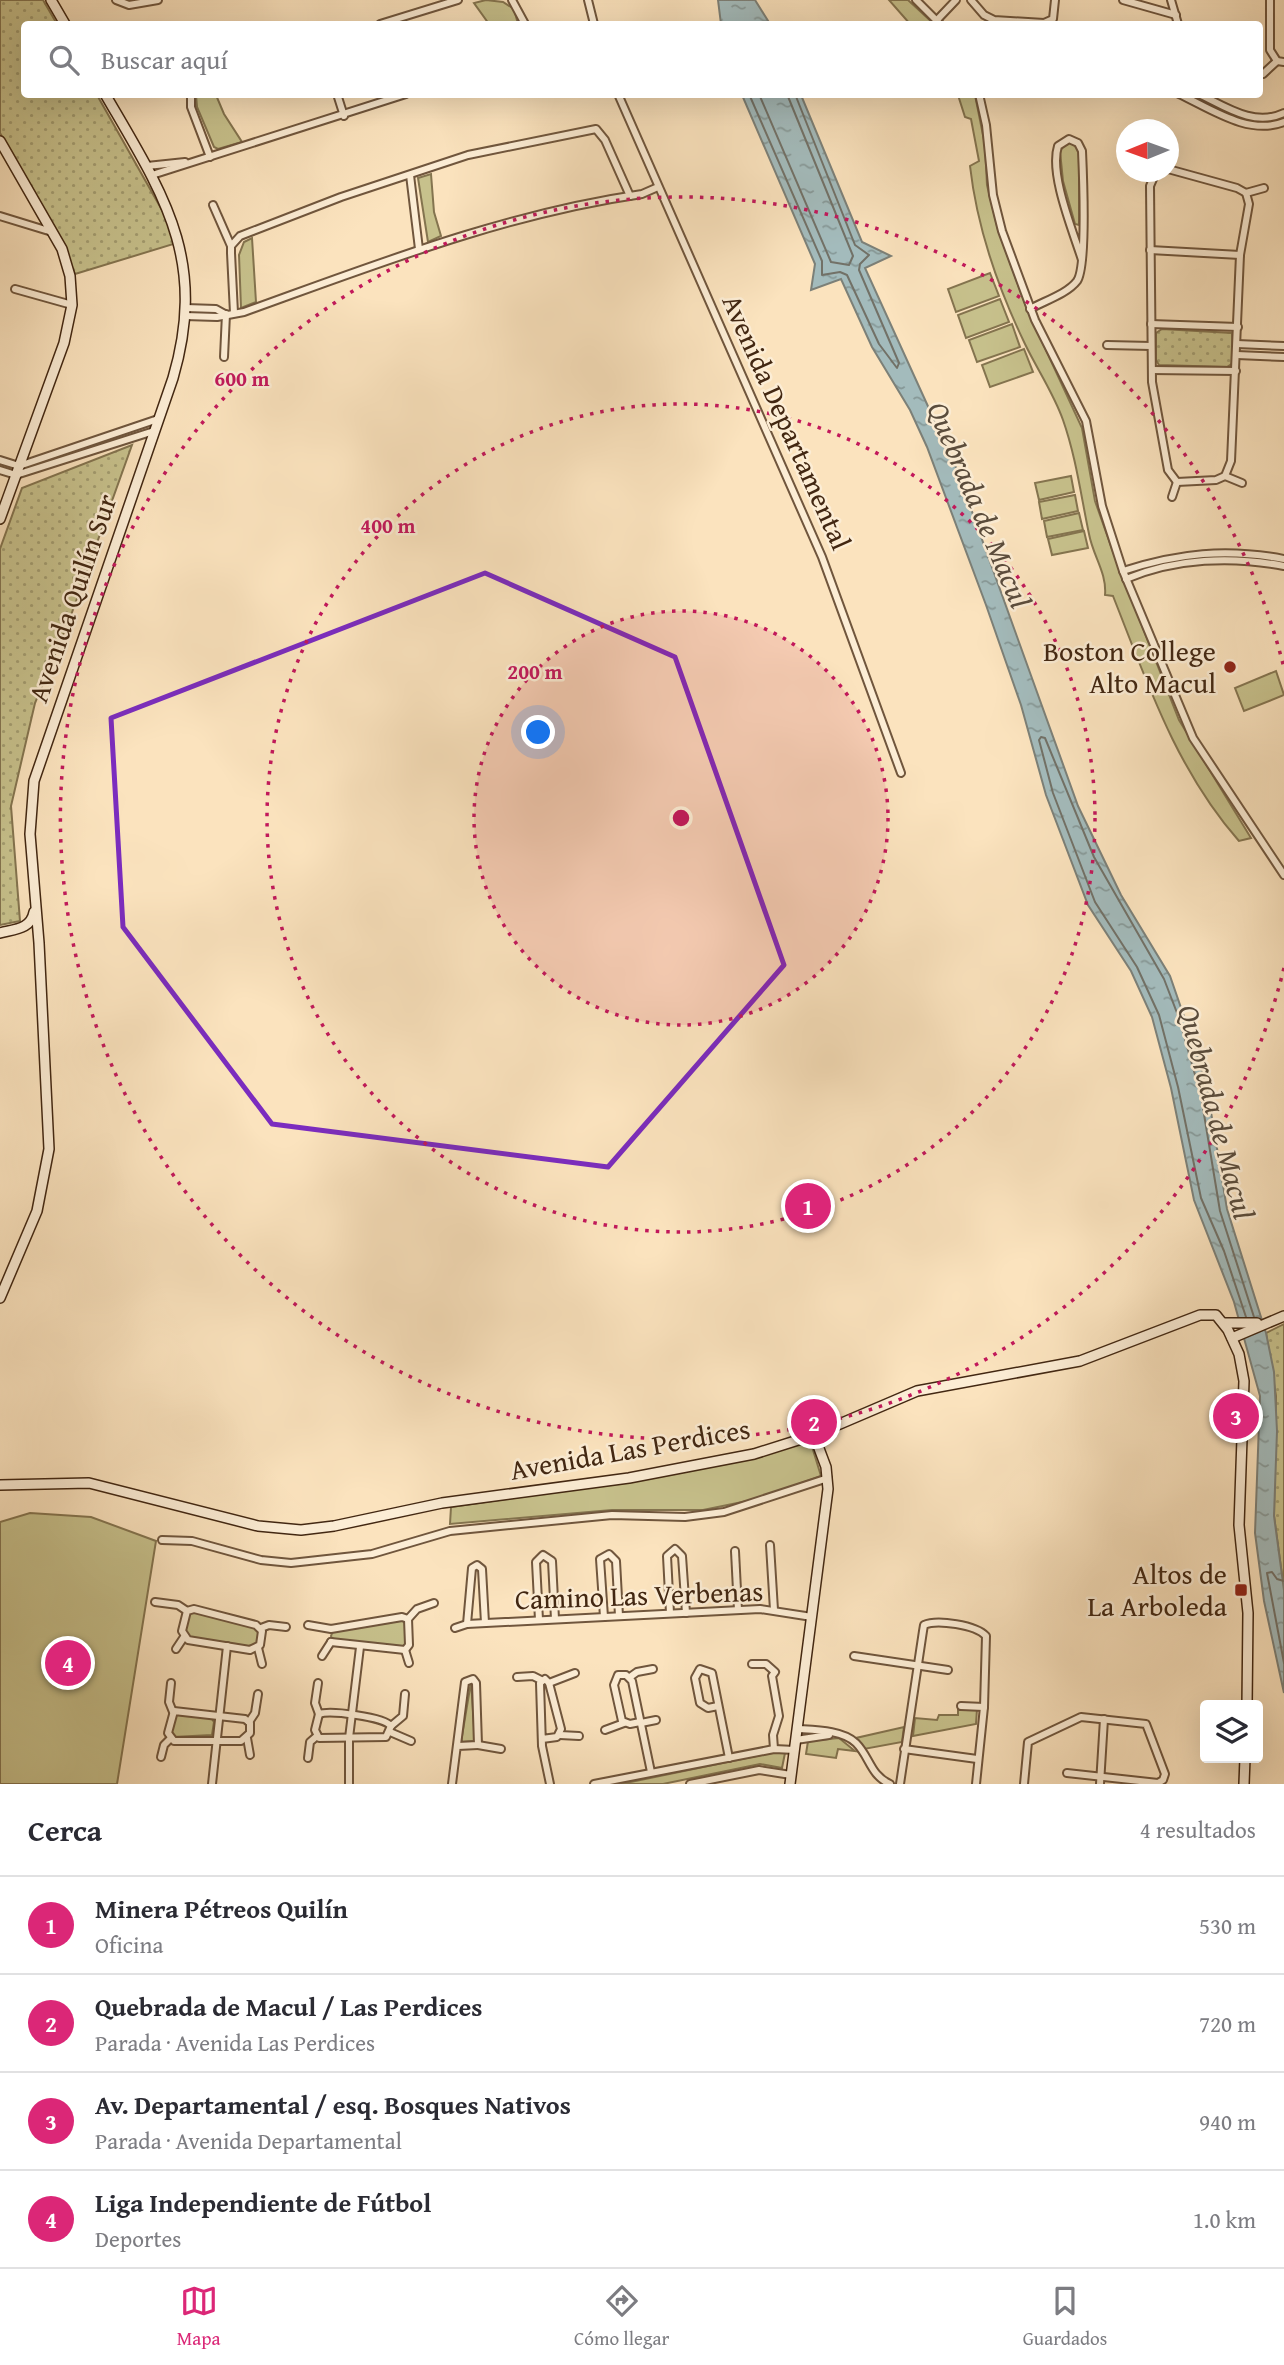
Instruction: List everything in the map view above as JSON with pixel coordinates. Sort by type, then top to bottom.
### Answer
[{"type":"street","points":[[51,0],[63,21]]},
{"type":"street","points":[[116,0],[130,5],[158,0]]},
{"type":"street","points":[[390,21],[458,0]]},
{"type":"street","points":[[512,0],[523,21]]},
{"type":"street","points":[[588,0],[593,21]]},
{"type":"street","points":[[916,0],[937,21]]},
{"type":"street","points":[[939,21],[956,0]]},
{"type":"street","points":[[971,0],[990,19],[1017,21]]},
{"type":"street","points":[[1049,21],[1054,19],[1055,0]]},
{"type":"street","points":[[1124,0],[1175,15]]},
{"type":"street","points":[[1171,0],[1177,21]]},
{"type":"street","points":[[1263,74],[1281,62],[1270,50],[1270,0]]},
{"type":"street","name":"Avenida Quilín Sur","points":[[0,1298],[37,1211],[48,1160],[49,1111],[30,816],[38,765],[179,358],[186,312],[180,244],[167,206],[107,98]]},
{"type":"street","points":[[190,98],[210,157]]},
{"type":"street","points":[[338,98],[344,116]]},
{"type":"street","points":[[149,171],[210,157],[344,116],[385,98]]},
{"type":"street","name":"Avenida Departamental","points":[[620,98],[822,557],[901,773]]},
{"type":"street","points":[[980,98],[998,215],[1030,309],[1086,421],[1102,506],[1126,579],[1193,738],[1284,875]]},
{"type":"street","points":[[1188,98],[1249,125],[1265,127],[1284,122]]},
{"type":"street","points":[[1208,98],[1253,118],[1267,119],[1284,113]]},
{"type":"street","points":[[231,246],[240,236],[258,228],[410,175],[503,146],[596,129],[606,140],[630,196]]},
{"type":"street","points":[[1030,309],[1074,284],[1080,276],[1082,260],[1082,151],[1078,142],[1069,139],[1058,146],[1056,156],[1063,194],[1082,260]]},
{"type":"street","points":[[0,141],[53,233],[69,268],[72,305],[64,343],[0,519]]},
{"type":"street","points":[[1179,172],[1246,193],[1264,188]]},
{"type":"street","points":[[410,175],[419,250]]},
{"type":"street","points":[[1150,182],[1152,370],[1168,470],[1177,482]]},
{"type":"street","points":[[186,312],[228,313],[531,215],[630,196],[658,187]]},
{"type":"street","points":[[1225,477],[1231,461],[1240,255],[1249,204],[1246,193]]},
{"type":"street","points":[[213,205],[231,246],[224,357]]},
{"type":"street","points":[[0,216],[53,233]]},
{"type":"street","points":[[1150,250],[1240,255]]},
{"type":"street","points":[[15,289],[72,305]]},
{"type":"street","points":[[1151,324],[1238,327]]},
{"type":"street","points":[[1237,344],[1284,346]]},
{"type":"street","points":[[1107,345],[1152,346]]},
{"type":"street","points":[[1237,355],[1284,357]]},
{"type":"street","points":[[1152,370],[1236,371]]},
{"type":"street","points":[[17,470],[158,419]]},
{"type":"street","points":[[0,470],[17,470],[154,431]]},
{"type":"street","points":[[0,460],[17,470]]},
{"type":"street","points":[[1177,482],[1225,477],[1242,483]]},
{"type":"street","points":[[1172,497],[1177,482]]},
{"type":"street","points":[[1123,571],[1165,558],[1204,552],[1244,552],[1284,559]]},
{"type":"street","points":[[1126,579],[1195,561],[1237,560],[1284,566]]},
{"type":"street","points":[[25,927],[33,919],[35,904]]},
{"type":"street","points":[[0,933],[25,927],[35,930],[39,943]]},
{"type":"street","name":"Avenida Las Perdices","points":[[0,1485],[89,1483],[258,1526],[301,1530],[334,1527],[482,1497],[629,1478],[754,1454],[814,1435],[917,1391],[1039,1371],[1080,1361],[1200,1315],[1216,1315],[1224,1323],[1240,1329]]},
{"type":"street","points":[[1232,1338],[1240,1329],[1284,1315]]},
{"type":"street","points":[[1224,1323],[1239,1354],[1244,1381],[1238,1525],[1248,1613],[1247,1700]]},
{"type":"street","points":[[691,1784],[760,1770],[791,1779],[828,1478],[814,1435]]},
{"type":"street","name":"Avenida Las Perdices","points":[[162,1540],[192,1541],[268,1561],[299,1563],[372,1554],[450,1531],[612,1515],[685,1517],[724,1512],[828,1478]]},
{"type":"street","points":[[770,1545],[774,1610]]},
{"type":"street","points":[[670,1613],[667,1556],[675,1549],[682,1556],[686,1613]]},
{"type":"street","points":[[735,1552],[738,1610]]},
{"type":"street","points":[[604,1617],[600,1559],[609,1554],[616,1561],[619,1616]]},
{"type":"street","points":[[539,1620],[536,1562],[543,1555],[552,1561],[555,1619]]},
{"type":"street","points":[[467,1624],[472,1568],[477,1565],[482,1569],[485,1623]]},
{"type":"street","points":[[155,1602],[178,1605],[187,1611],[197,1610],[261,1628],[269,1625],[286,1627]]},
{"type":"street","points":[[405,1650],[409,1645],[408,1619],[417,1609],[435,1603]]},
{"type":"street","name":"Camino Las Verbenas","points":[[455,1628],[467,1624],[738,1610],[774,1610],[812,1617]]},
{"type":"street","points":[[176,1649],[184,1637],[182,1628],[187,1611]]},
{"type":"street","points":[[308,1625],[331,1629],[402,1617],[408,1619]]},
{"type":"street","points":[[900,1784],[924,1625],[936,1622],[982,1631],[987,1642],[976,1784]]},
{"type":"street","points":[[261,1628],[262,1637],[258,1648],[262,1664]]},
{"type":"street","points":[[331,1629],[328,1635],[331,1642]]},
{"type":"street","points":[[184,1637],[227,1646],[258,1648]]},
{"type":"street","points":[[331,1642],[405,1650]]},
{"type":"street","points":[[322,1656],[331,1642]]},
{"type":"street","points":[[212,1784],[214,1741],[227,1646]]},
{"type":"street","points":[[349,1784],[349,1738],[360,1647]]},
{"type":"street","points":[[405,1650],[409,1663]]},
{"type":"street","points":[[854,1656],[948,1670]]},
{"type":"street","points":[[752,1664],[766,1664],[775,1672],[772,1676],[779,1716],[773,1735],[774,1749]]},
{"type":"street","points":[[718,1706],[708,1708],[700,1703],[695,1678],[700,1669],[705,1668],[712,1673],[729,1758]]},
{"type":"street","points":[[630,1677],[637,1672],[653,1669]]},
{"type":"street","points":[[550,1683],[575,1672]]},
{"type":"street","points":[[624,1723],[614,1683],[621,1674],[630,1677]]},
{"type":"street","points":[[517,1677],[533,1676],[550,1683],[560,1735]]},
{"type":"street","points":[[630,1677],[651,1772]]},
{"type":"street","points":[[453,1784],[465,1682],[470,1679],[476,1683],[478,1745]]},
{"type":"street","points":[[541,1681],[542,1739],[550,1784]]},
{"type":"street","points":[[170,1739],[167,1733],[173,1712],[169,1702],[171,1684]]},
{"type":"street","points":[[318,1684],[315,1703],[319,1714]]},
{"type":"street","points":[[250,1755],[247,1738],[250,1733],[249,1721],[255,1713],[258,1694]]},
{"type":"street","points":[[317,1736],[324,1739],[383,1738],[402,1716],[405,1694]]},
{"type":"street","points":[[961,1706],[984,1707]]},
{"type":"street","points":[[173,1712],[217,1715],[249,1721]]},
{"type":"street","points":[[317,1736],[315,1720],[319,1714],[326,1712],[384,1720],[390,1729],[411,1741]]},
{"type":"street","points":[[1024,1784],[1028,1742],[1081,1717],[1142,1723],[1149,1727],[1164,1766],[1163,1780],[1154,1782],[1100,1780],[1067,1773]]},
{"type":"street","points":[[1100,1780],[1104,1719]]},
{"type":"street","points":[[605,1730],[624,1723],[656,1720]]},
{"type":"street","points":[[798,1729],[838,1735],[854,1742],[879,1782],[890,1784]]},
{"type":"street","points":[[542,1739],[560,1735],[579,1736]]},
{"type":"street","points":[[796,1740],[838,1735]]},
{"type":"street","points":[[308,1758],[310,1742],[317,1736]]},
{"type":"street","points":[[161,1757],[164,1745],[170,1739],[214,1741],[247,1738]]},
{"type":"street","points":[[458,1746],[478,1745],[501,1749]]},
{"type":"street","points":[[594,1784],[774,1749],[795,1750]]},
{"type":"street","points":[[904,1749],[977,1759]]},
{"type":"street","points":[[1244,1784],[1245,1763]]},
{"type":"highlighted area","points":[[485,573],[675,657],[784,965],[608,1167],[272,1124],[123,927],[111,718]]},
{"type":"shaded area","points":[[0,0],[43,0],[55,21],[21,21],[21,98],[99,98],[180,242],[75,274],[58,236],[0,133]]},
{"type":"shaded area","points":[[486,0],[503,2],[514,9],[517,21],[487,21],[474,3]]},
{"type":"shaded area","points":[[889,0],[908,0],[931,21],[907,21]]},
{"type":"shaded area","points":[[196,98],[217,98],[242,142],[218,149],[214,147],[197,107]]},
{"type":"shaded area","points":[[959,98],[976,98],[985,145],[987,185],[998,230],[1027,309],[1082,428],[1095,501],[1179,720],[1251,838],[1239,841],[1198,785],[1166,724],[1113,596],[1105,595],[1104,579],[1091,542],[1068,434],[1055,401],[1015,323],[983,235],[970,166],[979,161],[971,119],[965,117]]},
{"type":"shaded area","points":[[1066,143],[1079,149],[1079,225],[1075,224],[1063,181],[1060,151]]},
{"type":"shaded area","points":[[431,174],[434,212],[441,236],[428,242],[418,178]]},
{"type":"shaded area","points":[[252,238],[256,302],[241,308],[239,255],[244,242]]},
{"type":"shaded area","points":[[990,273],[999,296],[956,312],[948,289]]},
{"type":"shaded area","points":[[1000,299],[1009,322],[966,338],[958,315]]},
{"type":"shaded area","points":[[1012,324],[1020,347],[977,362],[969,340]]},
{"type":"shaded area","points":[[1162,329],[1232,333],[1233,363],[1227,367],[1159,365],[1156,360],[1156,333]]},
{"type":"shaded area","points":[[1024,349],[1033,372],[990,387],[982,365]]},
{"type":"shaded area","points":[[132,445],[70,618],[35,703],[11,806],[20,921],[0,925],[0,549],[22,488]]},
{"type":"shaded area","points":[[1071,476],[1074,492],[1039,500],[1035,483]]},
{"type":"shaded area","points":[[1075,495],[1078,511],[1042,519],[1039,502]]},
{"type":"shaded area","points":[[1079,513],[1083,530],[1047,537],[1044,521]]},
{"type":"shaded area","points":[[1084,531],[1088,548],[1052,555],[1048,539]]},
{"type":"shaded area","points":[[1276,671],[1284,695],[1244,711],[1235,688]]},
{"type":"shaded area","points":[[1284,1324],[1284,1590],[1274,1516],[1276,1396],[1266,1333]]},
{"type":"shaded area","points":[[810,1440],[821,1476],[757,1499],[703,1510],[612,1510],[450,1524],[451,1507],[632,1481]]},
{"type":"shaded area","points":[[30,1513],[91,1517],[156,1541],[117,1784],[0,1784],[0,1522]]},
{"type":"shaded area","points":[[193,1612],[253,1626],[260,1632],[259,1643],[252,1647],[190,1638],[185,1629],[189,1614]]},
{"type":"shaded area","points":[[405,1620],[406,1643],[403,1648],[332,1639],[331,1636],[333,1631]]},
{"type":"shaded area","points":[[471,1682],[475,1741],[461,1742]]},
{"type":"shaded area","points":[[977,1709],[976,1724],[913,1736],[915,1718],[937,1720],[939,1715],[958,1715],[958,1710]]},
{"type":"shaded area","points":[[176,1713],[211,1718],[214,1722],[212,1735],[173,1737],[171,1731]]},
{"type":"shaded area","points":[[904,1727],[902,1742],[864,1749],[856,1738]]},
{"type":"shaded area","points":[[839,1738],[855,1751],[838,1749],[836,1758],[806,1754],[808,1741]]},
{"type":"shaded area","points":[[776,1752],[785,1753],[782,1768],[760,1764],[663,1784],[621,1784]]},
{"type":"water","points":[[718,0],[755,0],[768,21],[721,21]]},
{"type":"water","points":[[743,98],[802,98],[862,242],[891,256],[865,268],[957,470],[1078,806],[1121,895],[1170,976],[1197,1054],[1208,1094],[1227,1209],[1266,1333],[1274,1372],[1277,1431],[1274,1516],[1284,1590],[1284,1693],[1264,1601],[1255,1533],[1260,1396],[1234,1302],[1194,1200],[1171,1088],[1152,1017],[1131,971],[1088,905],[1046,795],[1021,705],[986,605],[927,447],[910,410],[872,347],[841,279],[811,290],[815,264]]},
{"type":"place","name":"Boston College Alto Macul","points":[[1230,667]]},
{"type":"place","name":"Minera Pétreos Quilín","points":[[808,1206]]},
{"type":"place","name":"Av. Departamental / esq. Bosques Nativos","points":[[1236,1416]]},
{"type":"place","name":"Quebrada de Macul / Las Perdices","points":[[814,1422]]},
{"type":"place","name":"Altos de La Arboleda","points":[[1241,1590]]},
{"type":"place","name":"Liga Independiente de Fútbol","points":[[68,1663]]},
{"type":"water label","name":"Quebrada de Macul","points":[[979,505]]},
{"type":"water label","name":"Quebrada de Macul","points":[[1216,1112]]}]
